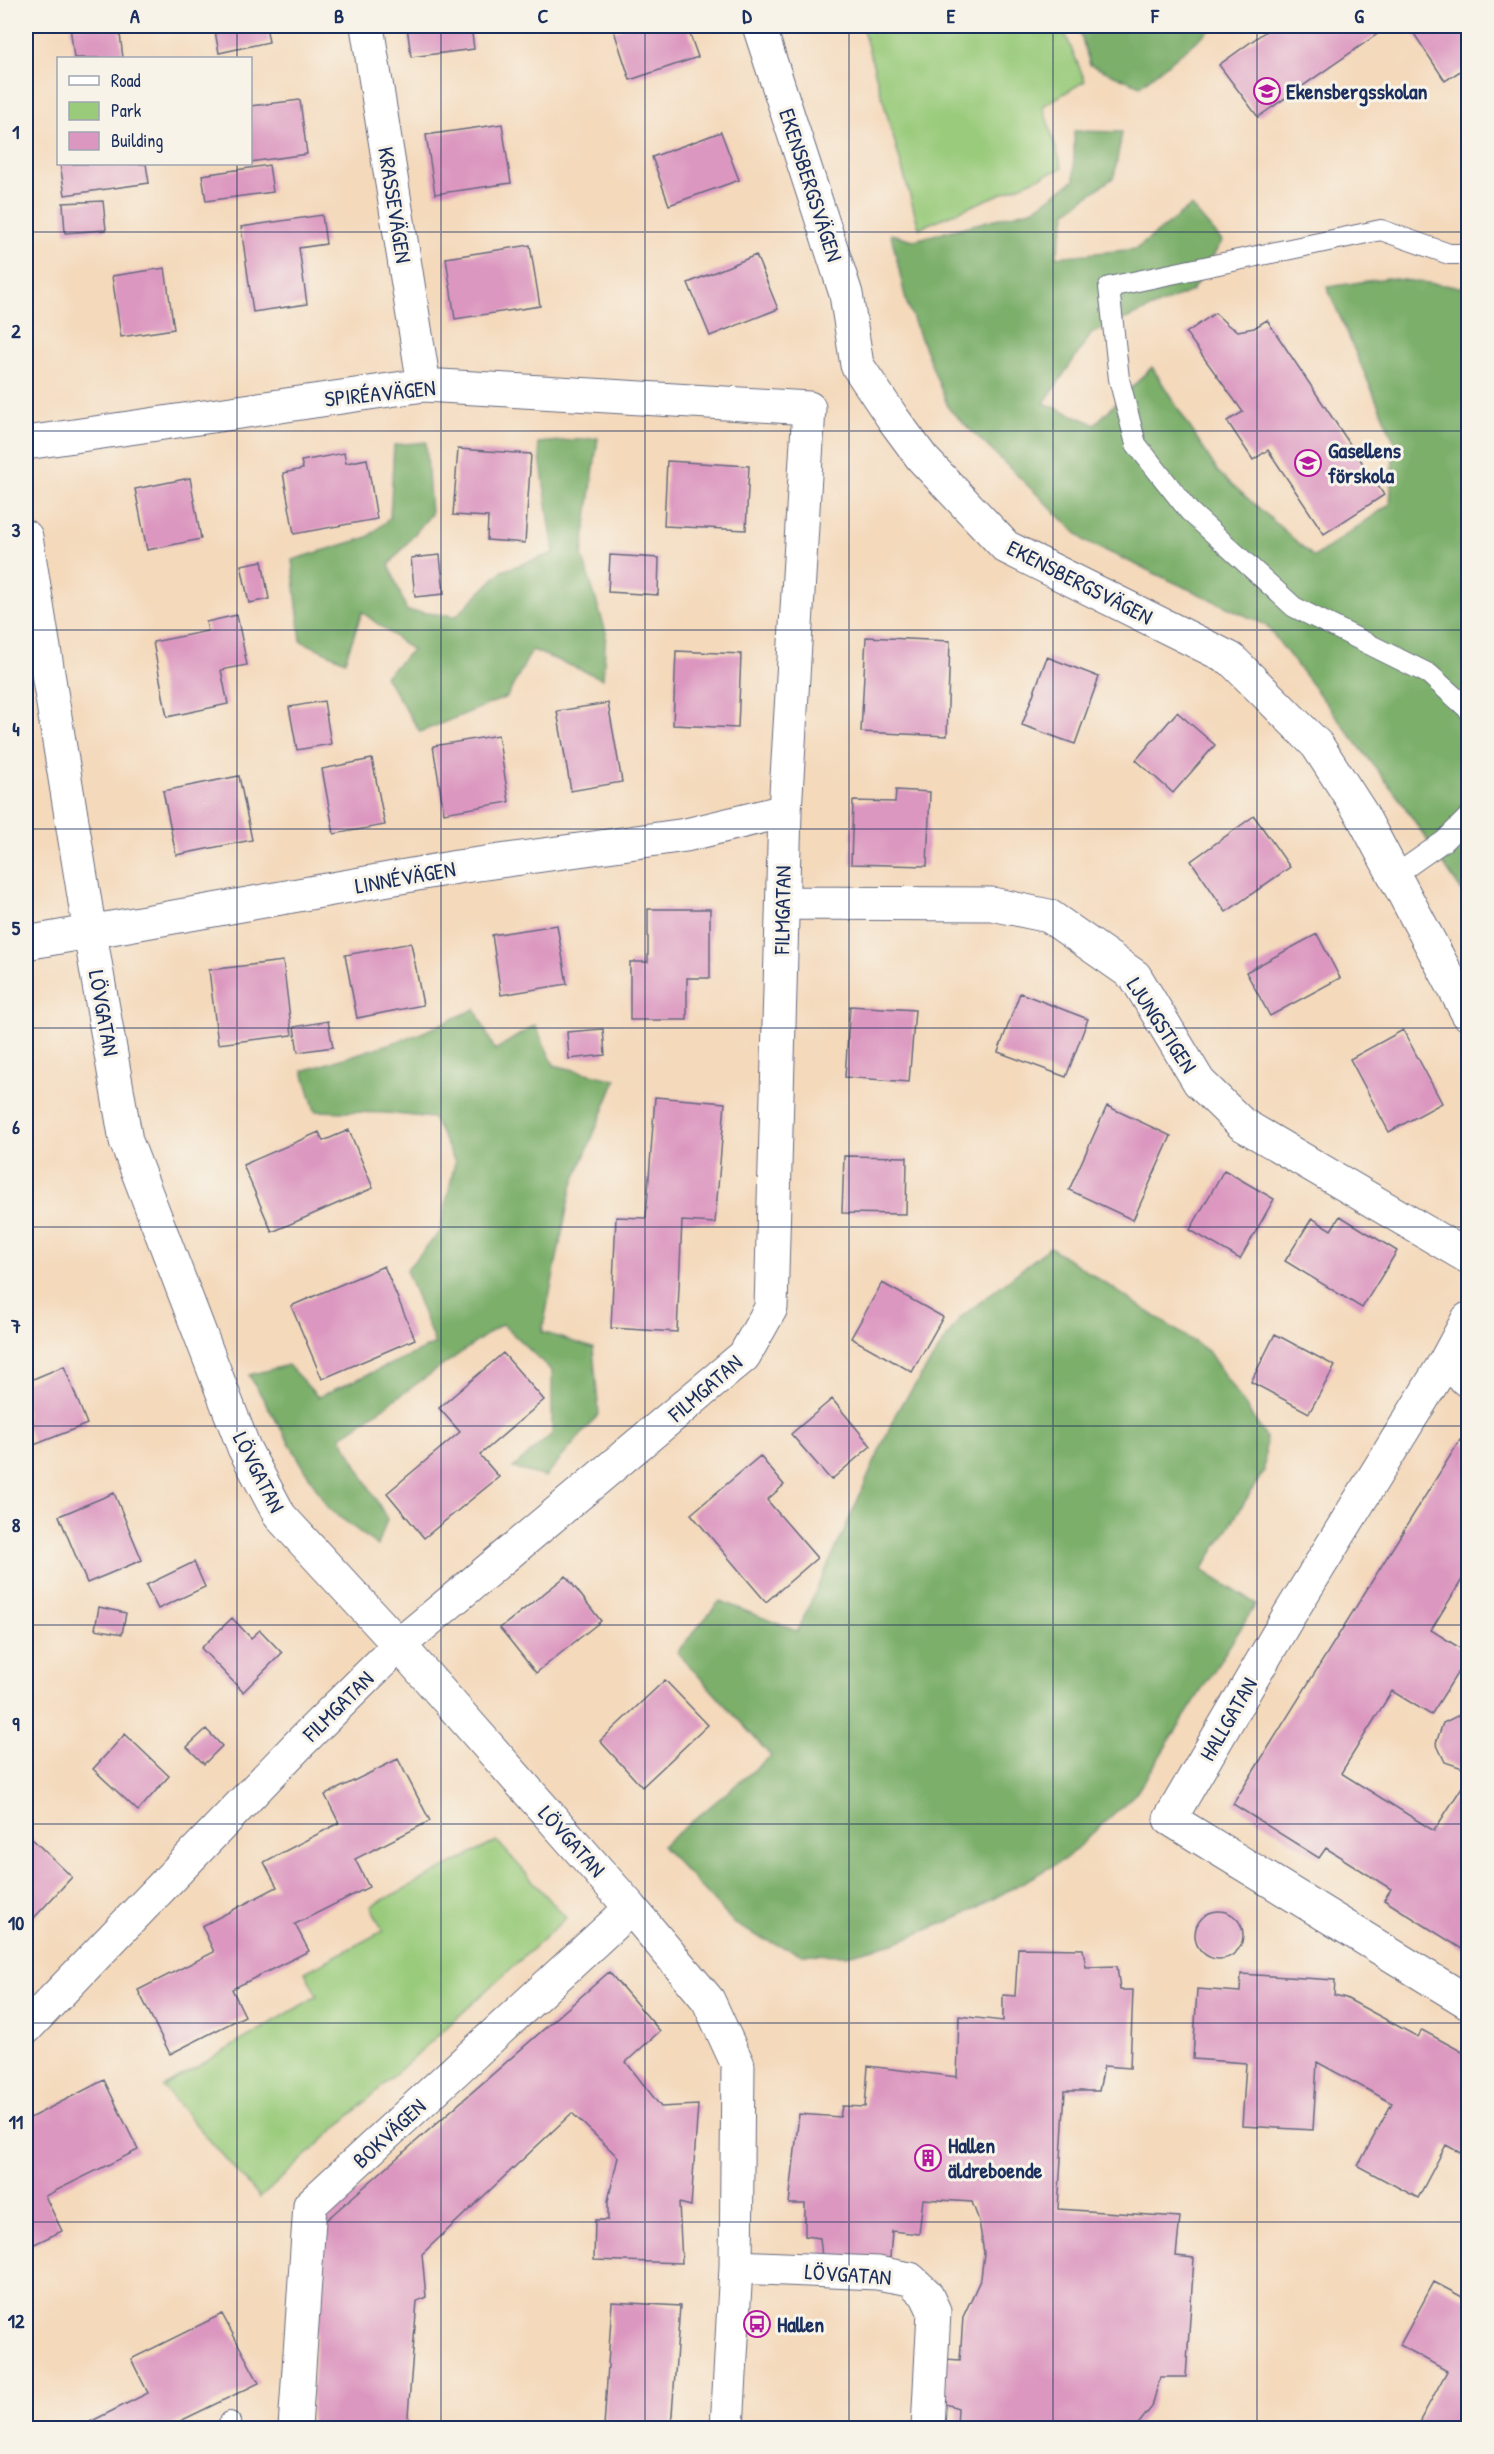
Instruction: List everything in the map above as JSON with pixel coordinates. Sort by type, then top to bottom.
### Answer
[{"type":"street","name":"KRASSEVÄGEN","points":[[367,26],[424,385]]},
{"type":"street","name":"EKENSBERGSVÄGEN","points":[[759,26],[846,294],[857,365],[922,458],[1006,547],[1230,659],[1317,745],[1361,813],[1468,1014]]},
{"type":"street","name":"SPIRÉAVÄGEN","points":[[26,443],[424,385],[809,408]]},
{"type":"street","name":"FILMGATAN","points":[[27,2023],[300,1743],[399,1645],[744,1356],[771,1308],[785,811],[809,408]]},
{"type":"street","name":"LÖVGATAN","points":[[26,537],[126,1141],[244,1448],[280,1516],[399,1645],[632,1908],[708,2000],[738,2065],[736,2267],[727,2428]]},
{"type":"street","name":"LINNÉVÄGEN","points":[[26,943],[457,867],[686,835],[785,811]]},
{"type":"street","name":"LJUNGSTIGEN","points":[[783,903],[992,904],[1049,916],[1135,976],[1199,1082],[1242,1124],[1468,1257]]},
{"type":"street","name":"HALLGATAN","points":[[1468,1319],[1457,1372],[1288,1617],[1170,1819],[1468,2002]]},
{"type":"street","name":"BOKVÄGEN","points":[[295,2428],[310,2205],[632,1908]]},
{"type":"street","name":"LÖVGATAN","points":[[736,2267],[877,2273],[910,2279],[926,2294],[934,2311],[928,2428]]},
{"type":"lane","points":[[1468,254],[1449,254],[1381,230],[1109,287],[1119,379],[1136,444],[1189,512],[1294,607],[1429,674],[1468,709]]},
{"type":"lane","points":[[1394,876],[1444,841],[1468,817]]},
{"type":"green space","points":[[862,26],[1062,26],[1085,81],[1043,106],[1062,168],[919,228]]},
{"type":"green space","points":[[1078,26],[1215,26],[1140,86],[1090,65]]},
{"type":"green space","points":[[1074,131],[1122,132],[1114,177],[1067,211],[1056,257],[1136,249],[1191,206],[1222,241],[1192,291],[1092,333],[1044,403],[1095,424],[1152,367],[1218,472],[1314,557],[1390,504],[1394,441],[1327,287],[1387,278],[1468,288],[1468,900],[1398,797],[1266,625],[1085,541],[949,409],[906,301],[891,234],[914,240],[1034,209],[1074,180]]},
{"type":"green space","points":[[598,438],[582,555],[606,632],[603,679],[532,650],[507,697],[420,732],[385,676],[412,650],[362,612],[345,661],[301,641],[292,560],[368,537],[390,518],[394,445],[426,442],[431,514],[389,565],[407,611],[456,616],[502,571],[554,553],[538,443]]},
{"type":"green space","points":[[475,1009],[495,1050],[535,1025],[554,1065],[616,1080],[571,1189],[542,1332],[593,1348],[599,1414],[545,1477],[513,1468],[552,1434],[552,1371],[502,1324],[341,1437],[387,1519],[378,1546],[328,1508],[249,1375],[288,1365],[318,1397],[435,1344],[406,1270],[440,1232],[455,1162],[433,1118],[386,1113],[315,1111],[303,1071],[417,1035]]},
{"type":"green space","points":[[1050,1247],[1208,1351],[1266,1437],[1264,1471],[1202,1570],[1256,1604],[1137,1792],[1065,1859],[962,1916],[894,1943],[847,1955],[801,1954],[761,1938],[735,1924],[662,1846],[771,1756],[677,1652],[720,1601],[797,1631],[896,1413],[960,1318]]},
{"type":"green space","points":[[497,1841],[566,1918],[260,2198],[163,2087],[317,1996],[305,1972],[383,1931],[371,1906]]},
{"type":"building","points":[[70,26],[119,26],[123,57],[74,57]]},
{"type":"building","points":[[214,26],[266,26],[269,42],[219,53]]},
{"type":"building","points":[[407,26],[471,26],[474,49],[411,57]]},
{"type":"building","points":[[629,26],[687,26],[698,57],[630,80],[614,31]]},
{"type":"building","name":"Ekensbergsskolan","points":[[1273,26],[1389,26],[1258,117],[1219,65]]},
{"type":"building","name":"Ekensbergsskolan","points":[[1409,26],[1468,26],[1468,66],[1445,81]]},
{"type":"building","points":[[300,100],[307,154],[252,162],[252,106]]},
{"type":"building","points":[[502,124],[511,183],[435,194],[426,135]]},
{"type":"building","points":[[721,132],[739,180],[669,205],[652,157]]},
{"type":"building","points":[[60,165],[146,165],[149,183],[65,195]]},
{"type":"building","points":[[269,165],[273,192],[206,201],[202,175]]},
{"type":"building","points":[[103,201],[106,230],[65,233],[63,203]]},
{"type":"building","points":[[322,215],[326,244],[299,248],[307,304],[253,312],[241,227]]},
{"type":"building","points":[[530,245],[540,306],[455,319],[446,258]]},
{"type":"building","points":[[756,255],[778,309],[710,336],[688,283]]},
{"type":"building","points":[[165,268],[174,329],[121,337],[112,276]]},
{"type":"building","points":[[1215,313],[1238,331],[1254,328],[1267,320],[1384,495],[1324,534],[1268,450],[1253,460],[1227,421],[1243,412],[1186,333]]},
{"type":"building","points":[[458,449],[531,454],[525,543],[487,540],[488,517],[453,515]]},
{"type":"building","points":[[344,453],[346,463],[367,459],[377,519],[294,534],[283,473],[303,469],[301,461]]},
{"type":"building","points":[[667,461],[749,466],[746,530],[664,526]]},
{"type":"building","points":[[190,478],[201,539],[147,550],[135,489]]},
{"type":"building","points":[[440,555],[444,594],[415,597],[411,558]]},
{"type":"building","points":[[610,555],[659,558],[658,595],[608,592]]},
{"type":"building","points":[[262,561],[269,599],[249,603],[241,565]]},
{"type":"building","points":[[237,615],[247,665],[221,670],[228,704],[167,717],[153,642],[208,631],[206,622]]},
{"type":"building","points":[[866,637],[950,641],[947,736],[861,732]]},
{"type":"building","points":[[676,651],[741,654],[738,728],[673,725]]},
{"type":"building","points":[[1047,657],[1099,677],[1075,744],[1022,725]]},
{"type":"building","points":[[324,701],[331,744],[297,750],[289,707]]},
{"type":"building","points":[[608,703],[622,782],[571,791],[557,711]]},
{"type":"building","points":[[1177,712],[1215,745],[1173,793],[1136,760]]},
{"type":"building","points":[[498,735],[509,802],[444,813],[433,746]]},
{"type":"building","points":[[372,759],[385,825],[334,834],[322,769]]},
{"type":"building","points":[[239,776],[252,840],[176,855],[163,791]]},
{"type":"building","points":[[896,790],[930,792],[927,866],[851,864],[853,801],[895,802]]},
{"type":"building","points":[[1254,816],[1290,867],[1226,912],[1191,861]]},
{"type":"building","points":[[648,909],[710,909],[710,978],[687,978],[687,1020],[630,1020],[630,962],[648,962]]},
{"type":"building","points":[[557,925],[567,984],[501,995],[492,935]]},
{"type":"building","points":[[1317,934],[1340,978],[1270,1016],[1246,972]]},
{"type":"building","points":[[411,943],[423,1005],[357,1018],[345,955]]},
{"type":"building","points":[[283,961],[292,1035],[218,1044],[209,970]]},
{"type":"building","points":[[1020,993],[1088,1019],[1066,1077],[998,1052]]},
{"type":"building","points":[[850,1006],[915,1010],[909,1082],[845,1077]]},
{"type":"building","points":[[328,1021],[333,1047],[298,1052],[294,1027]]},
{"type":"building","points":[[603,1029],[605,1055],[569,1059],[567,1032]]},
{"type":"building","points":[[1403,1030],[1442,1103],[1389,1132],[1350,1059]]},
{"type":"building","points":[[655,1097],[725,1103],[715,1223],[682,1221],[677,1332],[611,1328],[616,1217],[646,1218]]},
{"type":"building","points":[[1107,1106],[1171,1136],[1133,1220],[1069,1190]]},
{"type":"building","points":[[349,1130],[373,1188],[272,1232],[243,1165],[319,1132],[323,1141]]},
{"type":"building","points":[[844,1156],[907,1157],[906,1214],[842,1213]]},
{"type":"building","points":[[1224,1170],[1274,1199],[1240,1259],[1190,1230]]},
{"type":"building","points":[[1340,1216],[1397,1251],[1362,1308],[1285,1261],[1312,1218],[1331,1230]]},
{"type":"building","points":[[384,1266],[415,1339],[322,1379],[291,1306]]},
{"type":"building","points":[[882,1283],[943,1317],[912,1372],[851,1338]]},
{"type":"building","points":[[1275,1334],[1335,1366],[1309,1413],[1251,1382]]},
{"type":"building","points":[[503,1353],[544,1400],[480,1455],[499,1477],[424,1538],[387,1493],[460,1432],[439,1408]]},
{"type":"building","points":[[64,1366],[87,1424],[34,1445],[26,1424],[26,1382]]},
{"type":"building","points":[[832,1399],[871,1446],[831,1480],[791,1434]]},
{"type":"building","points":[[1460,1440],[1468,1446],[1468,1570],[1431,1630],[1468,1653],[1468,1656],[1431,1715],[1392,1691],[1341,1773],[1434,1831],[1462,1787],[1468,1791],[1468,1946],[1465,1951],[1384,1900],[1391,1889],[1326,1848],[1319,1858],[1233,1804]]},
{"type":"building","points":[[760,1456],[784,1485],[767,1500],[817,1558],[766,1602],[691,1514]]},
{"type":"building","points":[[114,1493],[142,1560],[87,1583],[59,1516]]},
{"type":"building","points":[[194,1562],[205,1587],[158,1609],[146,1585]]},
{"type":"building","points":[[566,1576],[601,1621],[536,1673],[500,1628]]},
{"type":"building","points":[[99,1607],[126,1613],[122,1634],[95,1629]]},
{"type":"building","points":[[232,1618],[251,1638],[260,1630],[282,1653],[243,1692],[201,1648]]},
{"type":"building","points":[[665,1680],[708,1725],[642,1787],[600,1741]]},
{"type":"building","points":[[1461,1714],[1468,1717],[1468,1768],[1465,1769],[1445,1762],[1436,1743],[1443,1723]]},
{"type":"building","points":[[206,1729],[222,1746],[204,1764],[187,1747]]},
{"type":"building","points":[[125,1734],[169,1776],[138,1811],[93,1769]]},
{"type":"building","points":[[398,1759],[430,1821],[355,1859],[369,1887],[295,1924],[309,1951],[232,1989],[245,2016],[170,2054],[138,1990],[214,1952],[202,1926],[277,1887],[264,1862],[339,1823],[325,1795]]},
{"type":"building","points":[[28,1835],[72,1877],[34,1918],[26,1910],[26,1837]]},
{"type":"building","points":[[1219,1911],[1236,1918],[1243,1935],[1236,1952],[1219,1959],[1202,1952],[1195,1935],[1202,1918]]},
{"type":"building","name":"Hallen äldreboende","points":[[1018,1948],[1083,1949],[1086,1967],[1117,1966],[1120,1990],[1133,1990],[1130,2068],[1104,2066],[1099,2091],[1065,2091],[1058,2209],[1180,2217],[1176,2256],[1194,2258],[1186,2377],[1160,2377],[1152,2407],[1135,2428],[957,2428],[958,2408],[946,2404],[945,2359],[960,2360],[963,2317],[981,2278],[984,2253],[979,2221],[972,2202],[923,2199],[919,2234],[892,2231],[890,2258],[822,2258],[820,2238],[805,2236],[805,2204],[789,2204],[799,2114],[840,2117],[842,2106],[865,2107],[868,2066],[957,2077],[959,2016],[1003,2021],[1003,1995],[1015,1996]]},
{"type":"building","points":[[609,1972],[660,2031],[626,2062],[661,2107],[698,2105],[691,2206],[679,2203],[682,2263],[594,2260],[595,2220],[608,2220],[608,2201],[618,2157],[572,2113],[422,2254],[426,2297],[417,2301],[407,2428],[310,2428],[324,2222]]},
{"type":"building","points":[[1241,1974],[1335,1980],[1334,1995],[1346,1998],[1418,2037],[1422,2030],[1468,2055],[1468,2157],[1446,2145],[1418,2198],[1358,2166],[1392,2103],[1317,2062],[1313,2130],[1242,2126],[1246,2063],[1193,2059],[1197,1989],[1240,1992]]},
{"type":"building","points":[[104,2080],[138,2150],[45,2196],[62,2231],[26,2248],[26,2120]]},
{"type":"building","points":[[1434,2282],[1468,2300],[1468,2428],[1416,2428],[1447,2371],[1400,2345]]},
{"type":"building","points":[[612,2302],[680,2306],[671,2428],[604,2428]]},
{"type":"building","points":[[222,2314],[259,2383],[166,2428],[78,2428],[148,2393],[131,2359]]},
{"type":"place","name":"Ekensbergsskolan","points":[[1267,91]]},
{"type":"place","name":"Gasellens förskola","points":[[1308,463]]},
{"type":"place","name":"Hallen äldreboende","points":[[928,2158]]},
{"type":"place","name":"Hallen","points":[[757,2324]]}]
